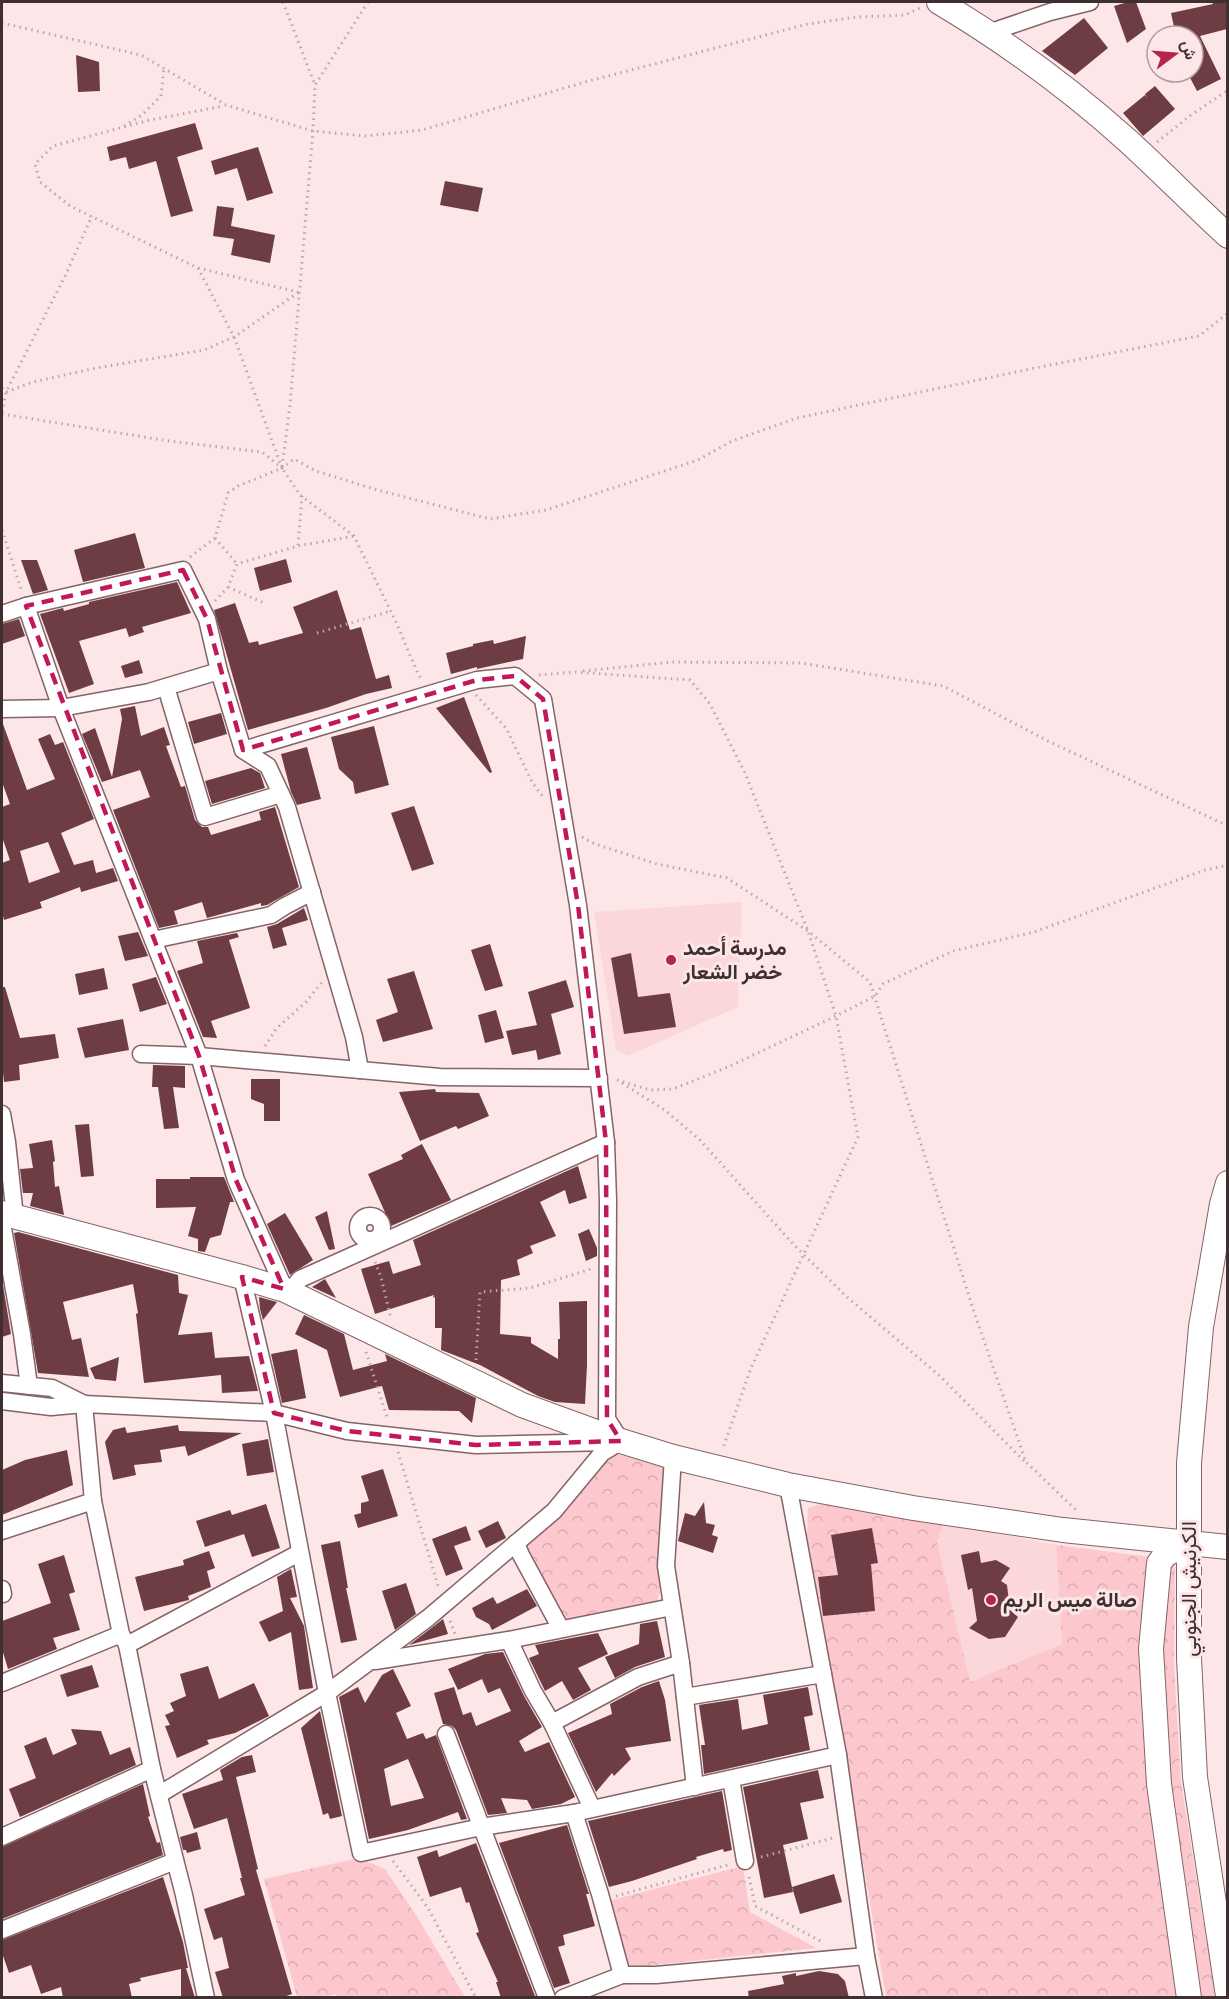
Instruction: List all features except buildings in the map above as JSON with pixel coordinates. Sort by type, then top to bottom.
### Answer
[{"type":"street","points":[[991,32],[1050,12],[1090,2]]},
{"type":"street","points":[[932,4],[991,32],[1057,81],[1142,155],[1227,236]]},
{"type":"street","points":[[2,614],[26,606],[183,570],[204,614],[243,750],[268,766],[287,807],[354,1037],[360,1070]]},
{"type":"street","points":[[26,606],[61,708],[199,1056],[236,1180],[287,1291]]},
{"type":"street","points":[[2,709],[61,708],[149,692],[219,671]]},
{"type":"street","points":[[243,750],[477,680],[515,676],[543,699],[578,905],[606,1142],[607,1419],[621,1441]]},
{"type":"street","points":[[166,687],[205,817],[281,794]]},
{"type":"street","points":[[153,940],[271,915],[312,892]]},
{"type":"street","points":[[141,1054],[199,1056],[440,1077],[599,1078]]},
{"type":"street","points":[[2,1114],[8,1142],[6,1218],[29,1386]]},
{"type":"street","points":[[287,1291],[300,1279],[371,1244],[606,1142]]},
{"type":"street","name":"الكرنيش الجنوبي","points":[[1227,1183],[1201,1327],[1189,1463],[1189,1658],[1195,1777],[1227,1996]]},
{"type":"street","points":[[6,1218],[242,1277],[287,1291],[522,1405],[672,1457],[788,1485],[913,1508],[1063,1530],[1227,1547]]},
{"type":"street","points":[[242,1277],[274,1413],[299,1553],[361,1853],[384,1850],[481,1827],[574,1813],[838,1755]]},
{"type":"street","points":[[2,1383],[52,1388],[84,1404]]},
{"type":"street","points":[[2,1401],[51,1407],[84,1404],[274,1413],[347,1431],[476,1445],[621,1441]]},
{"type":"street","points":[[84,1404],[93,1502],[206,1998]]},
{"type":"street","points":[[160,1794],[327,1694],[444,1604],[554,1511],[602,1453],[621,1441]]},
{"type":"street","points":[[672,1457],[666,1566],[681,1663],[694,1787]]},
{"type":"street","points":[[788,1485],[838,1755],[849,1834],[858,1957],[874,1998]]},
{"type":"street","points":[[2,1531],[93,1502]]},
{"type":"street","points":[[516,1543],[561,1629]]},
{"type":"street","points":[[1189,1544],[1166,1554],[1159,1563],[1151,1649],[1158,1784],[1189,1998]]},
{"type":"street","points":[[2,1683],[124,1640],[299,1553]]},
{"type":"street","points":[[370,1661],[509,1640],[672,1606]]},
{"type":"street","points":[[509,1640],[592,1808]]},
{"type":"street","points":[[552,1723],[638,1677],[681,1663]]},
{"type":"street","points":[[685,1697],[823,1674]]},
{"type":"street","points":[[446,1734],[547,1998]]},
{"type":"street","points":[[2,1837],[152,1769]]},
{"type":"street","points":[[732,1779],[745,1861]]},
{"type":"street","points":[[574,1813],[602,1900],[622,1975]]},
{"type":"street","points":[[2,1930],[175,1861]]},
{"type":"street","points":[[563,1998],[622,1975],[656,1976],[858,1957]]},
{"type":"path","points":[[282,468],[290,405],[315,85],[283,2]]},
{"type":"path","points":[[315,85],[368,2]]},
{"type":"path","points":[[2,23],[141,54],[226,105],[313,131],[366,136],[422,130],[585,82],[808,24],[857,16],[905,15],[932,4]]},
{"type":"path","points":[[120,128],[142,115],[161,96],[164,68]]},
{"type":"path","points":[[1142,155],[1191,115],[1227,90]]},
{"type":"path","points":[[226,105],[150,120],[53,146],[35,164],[40,182],[70,206],[198,268],[299,292]]},
{"type":"path","points":[[92,216],[66,274],[6,392],[2,413],[169,441],[262,452],[282,468]]},
{"type":"path","points":[[198,268],[234,337],[282,468],[302,496],[354,536],[419,676],[436,692]]},
{"type":"path","points":[[6,392],[33,382],[96,368],[204,350],[234,337],[299,292]]},
{"type":"path","points":[[183,570],[185,560],[215,538],[228,493],[238,486],[282,468],[294,459],[316,471],[374,489],[490,519],[546,510],[698,460],[732,441],[797,418],[1199,336],[1227,313]]},
{"type":"path","points":[[2,388],[6,392]]},
{"type":"path","points":[[298,546],[302,496]]},
{"type":"path","points":[[2,530],[26,606]]},
{"type":"path","points":[[237,564],[298,546],[354,536]]},
{"type":"path","points":[[215,538],[237,564]]},
{"type":"path","points":[[204,614],[228,587],[237,564]]},
{"type":"path","points":[[228,587],[264,603]]},
{"type":"path","points":[[317,633],[390,611]]},
{"type":"path","points":[[515,676],[672,662],[801,663],[943,686],[1048,741],[1227,826]]},
{"type":"path","points":[[575,672],[690,680],[710,704],[745,773],[808,931],[836,1017],[858,1137],[751,1368],[717,1468]]},
{"type":"path","points":[[474,693],[506,729],[532,782],[545,800]]},
{"type":"path","points":[[565,828],[595,844],[657,864],[727,878],[808,931],[870,982],[974,1312],[1026,1462]]},
{"type":"path","points":[[599,1078],[617,1080],[650,1090],[673,1089],[730,1066],[836,1017],[874,996],[883,984],[953,951],[1034,932],[1205,870],[1227,866]]},
{"type":"path","points":[[255,1061],[276,1029],[306,1002],[333,966]]},
{"type":"path","points":[[617,1080],[666,1111],[700,1140],[804,1254],[847,1297],[940,1376],[1072,1507],[1082,1513]]},
{"type":"path","points":[[371,1244],[396,1342]]},
{"type":"path","points":[[475,1381],[480,1292],[530,1288],[607,1264]]},
{"type":"path","points":[[357,1324],[444,1604],[460,1647]]},
{"type":"path","points":[[602,1900],[849,1834]]},
{"type":"path","points":[[384,1850],[428,1908],[476,1998]]},
{"type":"path","points":[[745,1861],[755,1906],[858,1957]]},
{"type":"highlighted area","points":[[183,570],[207,619],[243,750],[477,680],[515,676],[543,699],[578,905],[606,1142],[607,1419],[621,1441],[476,1445],[347,1431],[274,1413],[242,1277],[284,1289],[236,1180],[199,1056],[26,606]]},
{"type":"shaded area","name":"مدرسة أحمد خضر الشعار","points":[[742,902],[738,1007],[627,1056],[616,1049],[594,912]]},
{"type":"shaded area","name":"صالة ميس الريم","points":[[944,1523],[1056,1545],[1062,1644],[969,1683],[937,1542]]},
{"type":"green space","points":[[616,1454],[664,1465],[660,1539],[663,1582],[658,1599],[651,1604],[562,1622],[525,1549],[529,1541],[558,1519],[601,1462]]},
{"type":"green space","points":[[824,1503],[944,1523],[937,1542],[970,1682],[1062,1644],[1056,1545],[1175,1560],[1174,1665],[1181,1782],[1206,1940],[1218,1997],[886,1997],[807,1535],[808,1508]]},
{"type":"green space","points":[[359,1858],[385,1869],[416,1915],[465,1997],[337,1998],[336,1994],[324,1997],[297,1997],[264,1879]]},
{"type":"green space","points":[[743,1866],[750,1912],[816,1948],[636,1967],[629,1965],[625,1959],[608,1901]]},
{"type":"place","name":"مدرسة أحمد خضر الشعار","points":[[671,960]]},
{"type":"place","name":"صالة ميس الريم","points":[[991,1600]]}]
